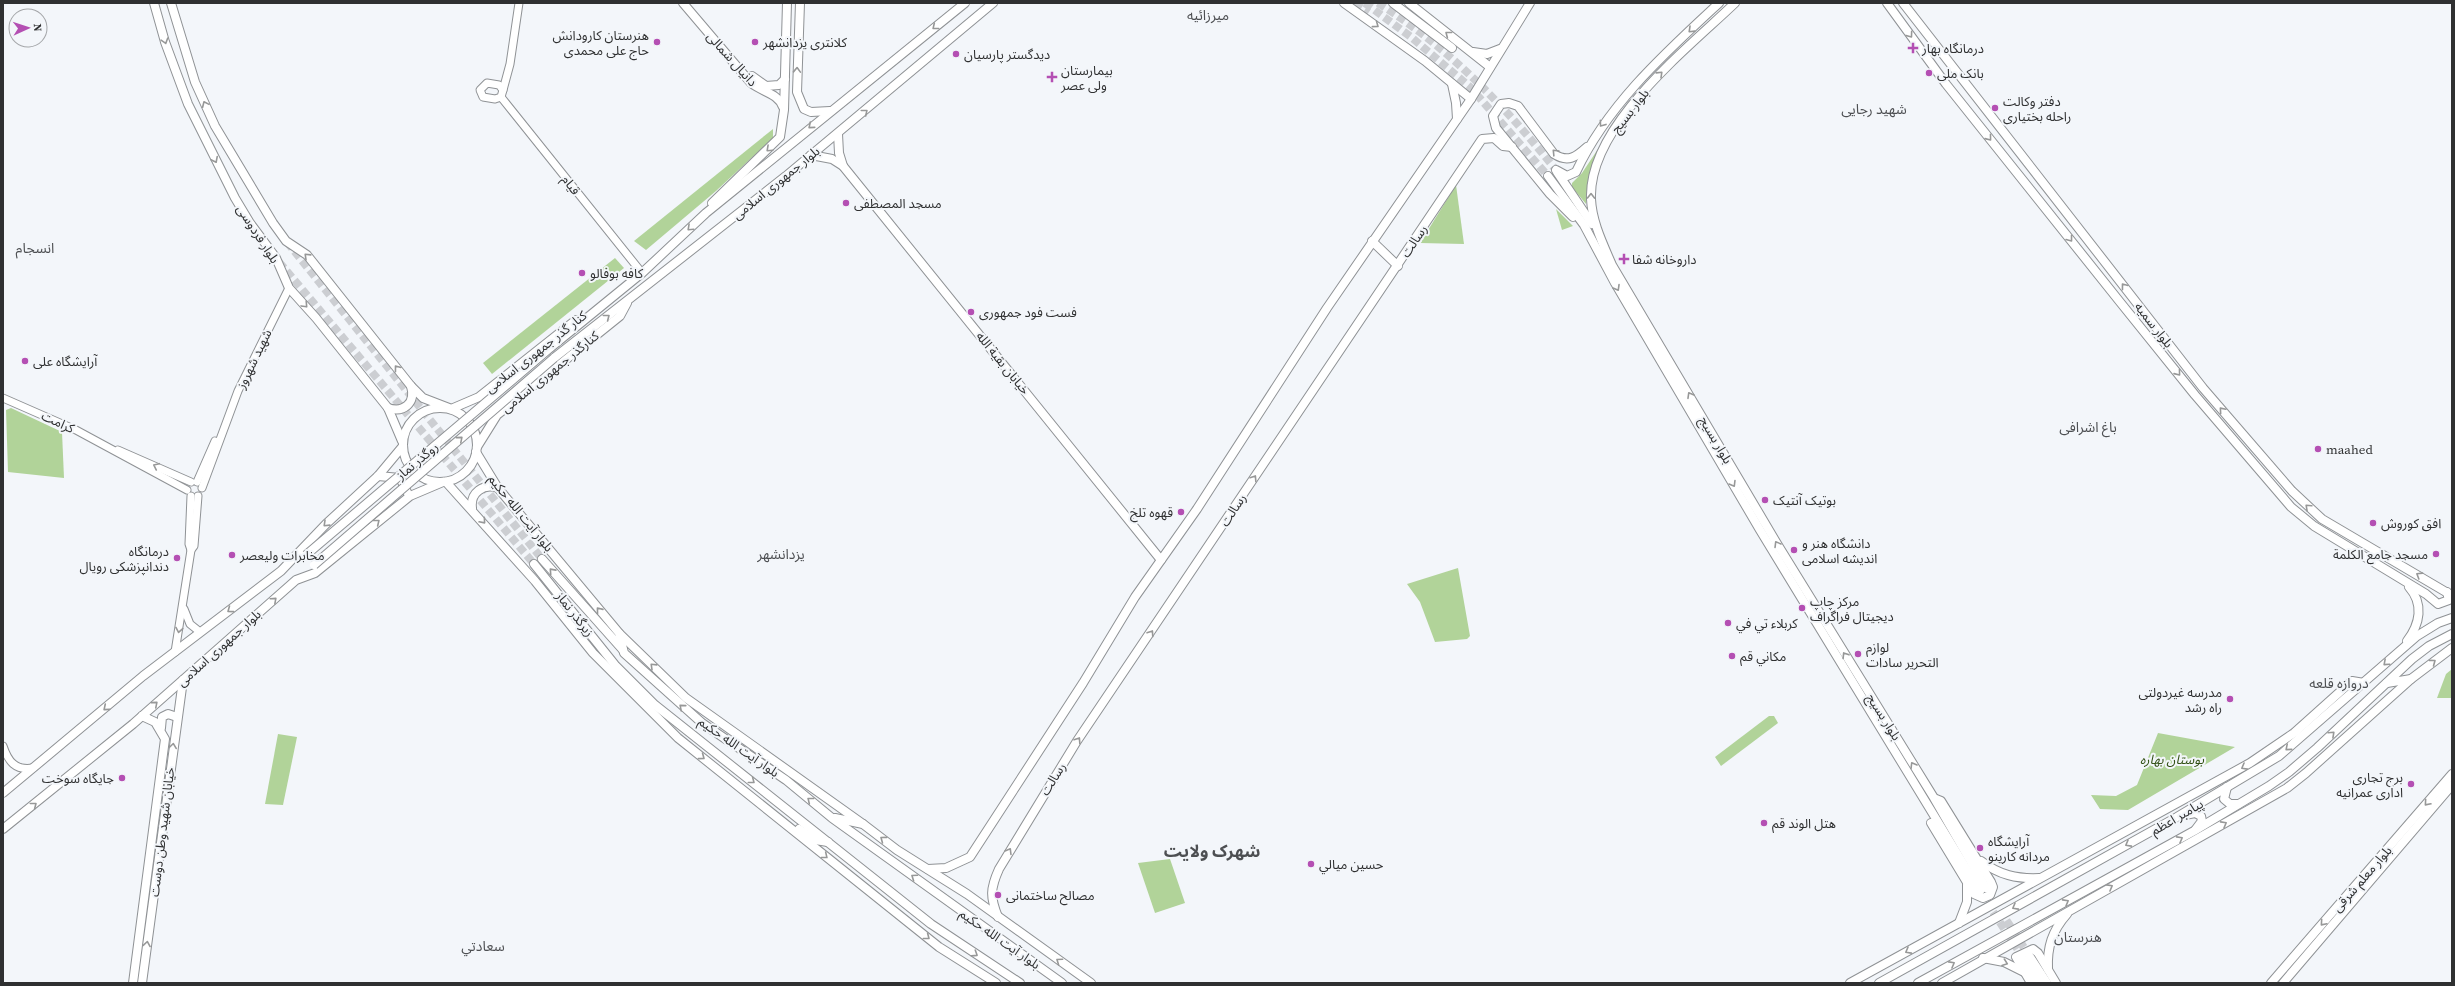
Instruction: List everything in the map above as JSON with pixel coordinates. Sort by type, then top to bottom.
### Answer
[{"type":"main road","name":"بلوار فردوسی","points":[[154,3],[169,53],[201,133],[239,205],[276,258],[289,288],[316,318],[388,408],[403,444]]},
{"type":"main road","name":"بلوار فردوسی","points":[[171,3],[195,82],[215,126],[259,203],[286,241],[307,254],[411,386],[423,398],[450,409]]},
{"type":"main road","name":"دانیال شمالی","points":[[683,3],[760,90],[777,97],[784,110]]},
{"type":"main road","name":"دانیال شمالی","points":[[689,3],[748,76],[766,86],[779,84],[785,78]]},
{"type":"main road","points":[[706,213],[712,202],[772,147],[780,137],[784,110],[787,3]]},
{"type":"main road","points":[[800,3],[797,92],[804,109],[811,112],[830,111]]},
{"type":"main road","name":"بلوار جمهوری اسلامی","points":[[550,348],[642,273],[706,213],[965,3]]},
{"type":"main road","name":"بلوار جمهوری اسلامی","points":[[554,358],[838,134],[993,3]]},
{"type":"main road","points":[[1344,3],[1425,61],[1471,99]]},
{"type":"main road","points":[[1393,3],[1452,48]]},
{"type":"main road","points":[[1408,3],[1490,67]]},
{"type":"main road","points":[[928,869],[946,868],[970,857],[1083,683],[1135,597],[1372,241],[1471,99],[1530,3]]},
{"type":"main road","name":"بلوار بسیج","points":[[1711,439],[1934,798],[1983,890],[1925,803],[1705,429],[1596,238],[1585,211],[1556,170],[1567,176],[1576,172],[1587,147],[1610,114],[1643,76],[1720,3]]},
{"type":"main road","name":"بلوار بسیج","points":[[1596,238],[1591,197],[1593,181],[1603,148],[1620,119],[1653,81],[1735,3]]},
{"type":"main road","name":"بلوار سمیه","points":[[1887,3],[1946,84],[2120,302],[2196,395],[2292,507],[2314,526],[2426,594],[2438,604],[2449,600],[2450,594],[2322,519],[2292,491],[2203,388],[1903,3]]},
{"type":"main road","points":[[1469,51],[1487,54],[1501,49]]},
{"type":"main road","points":[[1452,84],[1456,103],[1457,119]]},
{"type":"main road","points":[[1587,147],[1576,157],[1561,158],[1554,154],[1518,106],[1504,103],[1495,110],[1493,120],[1496,128],[1550,194],[1596,238]]},
{"type":"main road","name":"خیابان بقیة الله","points":[[838,134],[839,153],[843,166]]},
{"type":"main road","name":"رسالت","points":[[998,917],[992,901],[991,885],[998,869],[1077,741],[1204,554],[1329,364],[1398,266],[1482,139],[1494,138],[1503,146],[1512,147]]},
{"type":"main road","name":"خیابان بقیة الله","points":[[811,155],[832,159],[843,166],[1161,560]]},
{"type":"main road","points":[[1548,176],[1596,238]]},
{"type":"main road","points":[[1372,241],[1398,266]]},
{"type":"main road","name":"کنار گذر جمهوری اسلامی","points":[[450,409],[479,397],[610,294],[620,291]]},
{"type":"main road","name":"کنارگذر جمهوری اسلامی","points":[[477,450],[486,430],[497,415],[620,316],[628,301]]},
{"type":"main road","name":"روگذر نماز","points":[[281,571],[306,555],[550,348]]},
{"type":"main road","name":"روگذر نماز","points":[[296,580],[554,358]]},
{"type":"main road","points":[[388,408],[402,410],[408,406],[412,400],[411,386]]},
{"type":"main road","points":[[479,397],[484,411],[497,415]]},
{"type":"main road","points":[[438,407],[450,409],[461,414],[470,423],[476,435],[477,450],[468,470],[458,478],[445,482],[427,480],[418,476],[406,460],[403,444],[408,426],[418,414],[438,407]]},
{"type":"main road","name":"بلوار جمهوری اسلامی","points":[[3,793],[200,632],[281,571],[326,524],[378,476],[403,444]]},
{"type":"main road","name":"بلوار آیت الله حکیم","points":[[477,450],[498,488],[619,633],[624,652],[702,723],[786,780],[832,818],[1062,983]]},
{"type":"main road","points":[[378,476],[400,478],[404,483],[406,498]]},
{"type":"main road","points":[[445,482],[472,508],[560,610],[593,653],[678,738],[939,946],[996,983]]},
{"type":"main road","name":"بلوار جمهوری اسلامی","points":[[3,829],[142,716],[296,580],[314,572],[406,498],[445,482]]},
{"type":"main road","points":[[472,508],[473,496],[478,490],[490,486],[498,488]]},
{"type":"main road","name":"زیرگذر نماز","points":[[542,559],[624,652]]},
{"type":"main road","name":"زیرگذر نماز","points":[[534,564],[615,665]]},
{"type":"main road","points":[[2399,651],[2411,636],[2418,621],[2419,611],[2416,595],[2405,582]]},
{"type":"main road","name":"پیامبر اعظم","points":[[1879,983],[2177,817],[2279,756],[2399,651],[2426,630],[2452,618]]},
{"type":"main road","points":[[619,633],[686,698],[1091,983]]},
{"type":"main road","name":"پیامبر اعظم","points":[[1918,983],[2194,831],[2289,772],[2417,655],[2452,634]]},
{"type":"main road","points":[[1942,983],[2007,944],[2287,788],[2306,773],[2411,679],[2452,648]]},
{"type":"main road","name":"بلوار آیت الله حکیم","points":[[615,665],[655,705],[937,928],[1020,983]]},
{"type":"main road","points":[[2387,682],[2411,679]]},
{"type":"main road","name":"خیابان شهید وطن دوست","points":[[133,983],[140,959],[161,799],[183,680]]},
{"type":"main road","points":[[1850,983],[2266,753],[2294,733],[2352,681],[2364,683]]},
{"type":"main road","points":[[655,705],[678,738]]},
{"type":"main road","points":[[161,728],[162,718],[168,714],[177,717]]},
{"type":"main road","points":[[142,716],[155,722],[161,728]]},
{"type":"main road","name":"خیابان شهید وطن دوست","points":[[161,728],[165,739],[161,799]]},
{"type":"main road","name":"بلوار معلم شرقی","points":[[2271,983],[2452,774]]},
{"type":"main road","name":"بلوار معلم شرقی","points":[[2283,983],[2452,785]]},
{"type":"main road","points":[[2227,787],[2224,799],[2230,804],[2238,804]]},
{"type":"main road","points":[[1925,803],[1926,814],[1967,884],[1974,894],[1980,898],[1986,897],[1992,891],[1992,882],[1941,801],[1934,798]]},
{"type":"main road","points":[[771,812],[780,815],[815,840],[829,842]]},
{"type":"main road","points":[[2177,817],[2191,813],[2200,814],[2202,821],[2194,831]]},
{"type":"main road","points":[[832,818],[863,824]]},
{"type":"main road","points":[[1975,856],[1989,867],[2002,874],[2015,878],[2042,878]]},
{"type":"main road","points":[[1959,923],[1967,902],[1967,884]]},
{"type":"main road","points":[[2048,970],[2050,942],[2058,924],[2071,909]]},
{"type":"main road","points":[[2002,937],[2007,944]]},
{"type":"main road","points":[[2031,983],[2016,957],[2031,949],[2035,950],[2056,983]]},
{"type":"main road","points":[[1983,958],[2004,962],[2025,973]]},
{"type":"main road","name":"خیابان شهید وطن دوست","points":[[140,959],[142,983]]},
{"type":"main road","points":[[2038,983],[2027,959],[2047,983]]},
{"type":"street","points":[[503,90],[499,85],[484,84],[480,90],[481,94],[495,100],[501,98],[509,68],[519,3]]},
{"type":"street","points":[[494,84],[509,68]]},
{"type":"street","name":"قیام","points":[[501,98],[642,273]]},
{"type":"street","name":"شهید شهروز","points":[[222,431],[194,482],[188,485],[192,494],[202,488],[238,391],[289,288]]},
{"type":"street","name":"کرامت","points":[[3,398],[112,448],[192,494]]},
{"type":"street","name":"کرامت","points":[[112,448],[130,454],[194,482]]},
{"type":"street","points":[[194,482],[202,488]]},
{"type":"street","points":[[175,652],[191,550],[189,544],[192,494]]},
{"type":"street","points":[[183,607],[190,624],[200,632]]},
{"type":"street","points":[[3,746],[8,760],[14,765],[25,769],[33,768]]},
{"type":"green space","points":[[773,129],[773,138],[716,191],[646,250],[634,241]]},
{"type":"green space","points":[[1600,146],[1588,180],[1586,204],[1572,187],[1572,183],[1582,173]]},
{"type":"green space","points":[[1456,185],[1464,244],[1420,243]]},
{"type":"green space","points":[[1556,209],[1573,226],[1562,230]]},
{"type":"green space","points":[[615,258],[624,268],[492,374],[483,363]]},
{"type":"green space","points":[[11,408],[62,432],[64,478],[8,472],[6,410]]},
{"type":"green space","points":[[1458,568],[1470,636],[1467,639],[1435,642],[1420,602],[1407,584]]},
{"type":"green space","points":[[2452,669],[2452,698],[2437,698],[2446,674]]},
{"type":"green space","points":[[1769,716],[1774,716],[1778,723],[1721,766],[1715,757]]},
{"type":"green space","name":"بوستان بهاره","points":[[2158,733],[2235,747],[2128,810],[2100,809],[2091,795],[2116,796],[2137,785]]},
{"type":"green space","points":[[278,734],[297,737],[283,805],[265,804]]},
{"type":"green space","points":[[1170,859],[1185,903],[1155,913],[1138,863]]},
{"type":"tunnel","points":[[1355,3],[1369,12]]},
{"type":"tunnel","points":[[1365,3],[1411,37],[1470,87],[1548,176]]},
{"type":"tunnel","points":[[1378,3],[1404,20],[1451,58],[1474,79],[1516,123],[1556,170]]},
{"type":"tunnel","points":[[287,242],[542,559]]},
{"type":"tunnel","points":[[279,262],[534,564]]},
{"type":"tunnel","points":[[1987,890],[2030,957]]},
{"type":"tunnel","points":[[1980,892],[2024,959]]},
{"type":"place","name":"هنرستان کارودانش حاج علی محمدی","points":[[657,42]]},
{"type":"place","name":"کلانتری یزدانشهر","points":[[755,42]]},
{"type":"place","name":"درمانگاه بهار","points":[[1913,48]]},
{"type":"place","name":"دیدگستر پارسیان","points":[[956,54]]},
{"type":"place","name":"بانک ملی","points":[[1929,73]]},
{"type":"place","name":"بیمارستان ولی عصر","points":[[1052,77]]},
{"type":"place","name":"دفتر وکالت راحله بختیاری","points":[[1995,108]]},
{"type":"place","name":"مسجد المصطفی","points":[[846,203]]},
{"type":"place","name":"داروخانه شفا","points":[[1624,259]]},
{"type":"place","name":"کافه بوفالو","points":[[582,273]]},
{"type":"place","name":"فست فود جمهوری","points":[[971,312]]},
{"type":"place","name":"آرایشگاه علی","points":[[25,361]]},
{"type":"place","name":"maahed","points":[[2318,449]]},
{"type":"place","name":"بوتیک آنتیک","points":[[1765,500]]},
{"type":"place","name":"قهوه تلخ","points":[[1181,512]]},
{"type":"place","name":"افق کوروش","points":[[2373,523]]},
{"type":"place","name":"دانشگاه هنر و اندیشه اسلامی","points":[[1794,550]]},
{"type":"place","name":"مسجد جامع الکلمة","points":[[2436,554]]},
{"type":"place","name":"مخابرات ولیعصر","points":[[232,555]]},
{"type":"place","name":"درمانگاه دندانپزشکی رویال","points":[[177,558]]},
{"type":"place","name":"مرکز چاپ دیجیتال فراگراف","points":[[1802,608]]},
{"type":"place","name":"كربلاء تي في","points":[[1728,623]]},
{"type":"place","name":"لوازم التحریر سادات","points":[[1858,654]]},
{"type":"place","name":"مكاني قم","points":[[1732,656]]},
{"type":"place","name":"مدرسه غیردولتی راه رشد","points":[[2230,699]]},
{"type":"place","name":"جایگاه سوخت","points":[[122,778]]},
{"type":"place","name":"برج تجاری اداری عمرانیه","points":[[2411,784]]},
{"type":"place","name":"هتل الوند قم","points":[[1764,823]]},
{"type":"place","name":"آرایشگاه مردانه کارینو","points":[[1980,848]]},
{"type":"place","name":"حسين ميالي","points":[[1311,864]]},
{"type":"place","name":"مصالح ساختمانی","points":[[998,895]]},
{"type":"district","name":"میرزائیه","points":[[1208,15]]},
{"type":"district","name":"شهید رجایی","points":[[1874,109]]},
{"type":"district","name":"انسجام","points":[[35,248]]},
{"type":"district","name":"باغ اشرافی","points":[[2088,427]]},
{"type":"district","name":"یزدانشهر","points":[[781,554]]},
{"type":"district","name":"دروازه قلعه","points":[[2339,683]]},
{"type":"district","name":"شهرک ولایت","points":[[1212,851]]},
{"type":"district","name":"هنرستان","points":[[2078,937]]},
{"type":"district","name":"سعادتي","points":[[483,946]]}]
